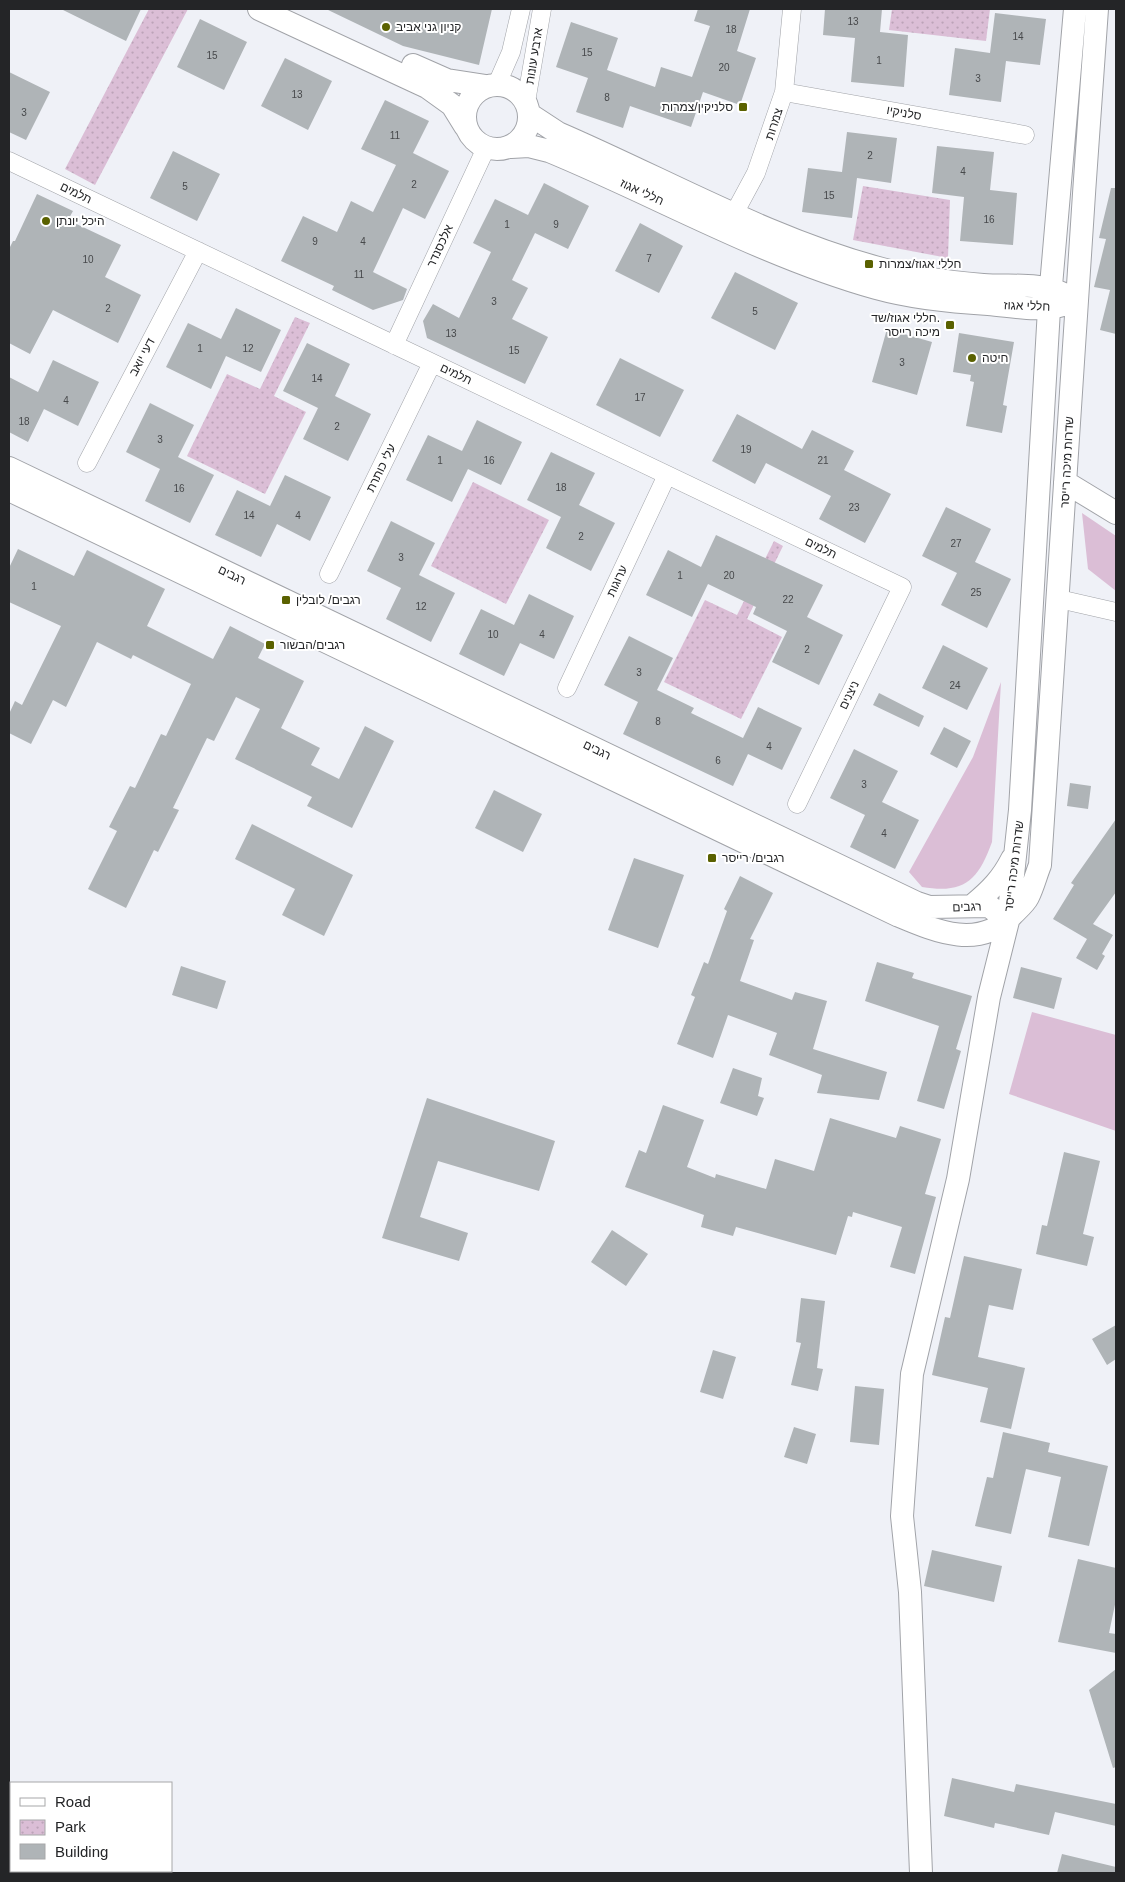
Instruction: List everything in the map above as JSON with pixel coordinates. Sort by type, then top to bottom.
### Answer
[{"type":"street","points":[[260,9],[427,87],[452,105],[470,136],[486,148],[496,150],[511,147],[525,133],[528,108],[514,89],[447,80],[294,9]]},
{"type":"street","name":"ארבע עונות","points":[[491,85],[511,52],[521,9]]},
{"type":"street","name":"ארבע עונות","points":[[528,108],[542,9]]},
{"type":"street","name":"צמרות","points":[[730,221],[756,173],[784,92],[792,9]]},
{"type":"street","name":"שדרות מיכה רייסר","points":[[1008,921],[1020,810],[1050,298],[1075,9]]},
{"type":"street","name":"שדרות מיכה רייסר","points":[[1008,921],[1028,898],[1040,864],[1059,598],[1076,301],[1097,9]]},
{"type":"street","points":[[465,126],[466,107],[478,91],[491,85]]},
{"type":"street","name":"סלניקיו","points":[[784,92],[1025,135]]},
{"type":"street","name":"חללי אגוז","points":[[528,108],[558,133],[730,221]]},
{"type":"street","name":"חללי אגוז","points":[[511,147],[529,146],[549,151],[730,221],[895,272],[1076,301]]},
{"type":"street","name":"אלכסנדר","points":[[394,345],[486,148]]},
{"type":"street","name":"תלמים","points":[[9,161],[902,587]]},
{"type":"street","name":"דעי יואב","points":[[87,463],[198,251]]},
{"type":"street","name":"עלי כותרת","points":[[330,574],[432,363]]},
{"type":"street","name":"רגבים","points":[[9,468],[916,903],[948,908],[973,905],[989,906],[1008,921],[988,932],[973,936],[960,937],[928,928],[9,490]]},
{"type":"street","name":"ערוגות","points":[[568,688],[667,475]]},
{"type":"street","points":[[1066,482],[1116,514]]},
{"type":"street","name":"ניצנים","points":[[797,804],[902,587]]},
{"type":"street","points":[[1059,598],[1116,612]]},
{"type":"street","points":[[973,905],[992,890],[1004,875],[1015,855]]},
{"type":"street","points":[[921,1873],[910,1592],[902,1516],[912,1374],[958,1179],[988,997],[1008,921]]},
{"type":"green space","points":[[149,9],[188,9],[95,185],[65,169]]},
{"type":"green space","points":[[892,9],[990,9],[986,41],[889,30]]},
{"type":"green space","points":[[863,186],[950,200],[948,258],[853,240]]},
{"type":"green space","points":[[295,317],[310,323],[274,396],[306,412],[265,494],[187,456],[227,374],[260,389]]},
{"type":"green space","points":[[473,482],[549,520],[506,604],[431,566]]},
{"type":"green space","points":[[1082,513],[1116,536],[1116,591],[1088,569]]},
{"type":"green space","points":[[774,541],[783,546],[747,619],[782,637],[741,719],[664,682],[705,600],[737,615]]},
{"type":"green space","points":[[1001,682],[992,842],[987,855],[975,875],[968,882],[949,888],[922,887],[909,872],[973,757]]},
{"type":"green space","points":[[1032,1012],[1116,1035],[1116,1131],[1009,1094]]},
{"type":"building","points":[[61,9],[141,9],[126,41]]},
{"type":"building","points":[[326,9],[492,9],[479,65],[403,46]]},
{"type":"building","points":[[698,9],[750,9],[737,51],[756,58],[740,105],[703,92],[691,127],[630,106],[623,128],[576,112],[588,78],[556,67],[571,22],[618,38],[607,70],[655,87],[661,67],[692,77],[710,26],[694,21]]},
{"type":"building","points":[[825,9],[882,9],[880,32],[908,35],[904,87],[851,82],[855,38],[823,35]]},
{"type":"building","points":[[995,13],[1046,19],[1040,65],[1006,61],[1001,102],[949,95],[955,48],[990,53]]},
{"type":"building","points":[[200,19],[247,42],[224,90],[177,67]]},
{"type":"building","points":[[285,58],[332,81],[308,130],[261,106]]},
{"type":"building","points":[[9,72],[50,92],[26,140],[9,132]]},
{"type":"building","points":[[385,100],[429,121],[413,153],[449,171],[425,219],[403,208],[373,272],[407,289],[403,300],[373,310],[332,290],[334,286],[281,261],[303,216],[337,232],[351,201],[373,212],[396,165],[361,149]]},
{"type":"building","points":[[847,132],[897,138],[891,183],[857,178],[852,218],[802,212],[808,168],[842,172]]},
{"type":"building","points":[[937,146],[994,152],[990,190],[1017,193],[1013,245],[960,241],[964,197],[932,193]]},
{"type":"building","points":[[173,151],[220,174],[197,221],[150,198]]},
{"type":"building","points":[[544,183],[589,206],[568,249],[535,233],[512,280],[528,288],[512,319],[548,337],[525,384],[427,338],[423,321],[433,304],[459,318],[491,252],[473,243],[495,199],[528,215]]},
{"type":"building","points":[[1111,188],[1116,188],[1116,334],[1100,330],[1110,290],[1094,287],[1106,239],[1099,238]]},
{"type":"building","points":[[37,194],[73,211],[68,220],[121,245],[105,277],[141,295],[118,343],[53,310],[30,354],[9,343],[9,249],[13,241],[15,241]]},
{"type":"building","points":[[640,223],[683,246],[659,293],[615,271]]},
{"type":"building","points":[[735,272],[798,303],[775,350],[711,318]]},
{"type":"building","points":[[236,308],[281,330],[261,372],[226,356],[211,389],[166,367],[188,323],[221,339]]},
{"type":"building","points":[[887,329],[932,342],[917,395],[872,382]]},
{"type":"building","points":[[959,333],[1014,342],[1003,405],[1007,406],[1002,433],[966,426],[974,382],[970,381],[971,375],[953,372]]},
{"type":"building","points":[[307,343],[350,364],[335,396],[371,414],[348,461],[303,439],[318,408],[283,391]]},
{"type":"building","points":[[620,358],[684,390],[660,437],[596,405]]},
{"type":"building","points":[[53,360],[99,382],[78,426],[44,409],[28,442],[9,432],[9,377],[38,392]]},
{"type":"building","points":[[150,403],[194,425],[178,457],[214,475],[190,523],[145,501],[160,469],[126,452]]},
{"type":"building","points":[[737,414],[802,449],[812,430],[854,451],[844,470],[891,494],[865,543],[819,519],[831,496],[766,463],[755,484],[712,461]]},
{"type":"building","points":[[477,420],[522,442],[501,485],[468,469],[452,502],[406,480],[428,435],[462,451]]},
{"type":"building","points":[[551,452],[595,473],[579,505],[615,523],[591,571],[546,548],[561,517],[527,500]]},
{"type":"building","points":[[285,475],[331,497],[310,541],[277,524],[261,557],[215,535],[237,490],[270,506]]},
{"type":"building","points":[[946,507],[991,529],[975,562],[1011,579],[987,628],[941,605],[957,573],[922,556]]},
{"type":"building","points":[[391,521],[435,543],[419,575],[455,593],[431,642],[386,619],[401,588],[367,571]]},
{"type":"building","points":[[716,535],[823,585],[807,617],[843,635],[819,685],[772,662],[787,631],[753,614],[756,607],[708,584],[692,617],[646,595],[668,550],[701,567]]},
{"type":"building","points":[[18,549],[74,576],[87,550],[165,589],[147,626],[213,659],[230,626],[265,644],[258,658],[304,681],[281,728],[320,748],[311,765],[339,779],[365,726],[394,741],[352,828],[307,806],[312,797],[235,759],[260,709],[236,697],[214,741],[207,738],[173,808],[179,810],[158,852],[154,850],[126,908],[88,889],[117,831],[109,827],[130,786],[135,788],[161,734],[166,736],[191,684],[133,655],[131,659],[97,642],[66,707],[53,700],[31,744],[9,733],[9,714],[15,701],[22,705],[61,626],[9,602],[9,568]]},
{"type":"building","points":[[529,594],[574,616],[554,659],[520,643],[504,676],[459,654],[481,609],[514,625]]},
{"type":"building","points":[[629,636],[673,658],[657,690],[694,708],[691,713],[743,738],[758,707],[802,728],[782,770],[748,754],[733,786],[623,734],[638,702],[604,685]]},
{"type":"building","points":[[943,645],[988,668],[967,710],[922,688]]},
{"type":"building","points":[[879,693],[924,716],[919,727],[873,705]]},
{"type":"building","points":[[944,727],[971,741],[957,768],[930,754]]},
{"type":"building","points":[[854,749],[898,771],[882,802],[919,820],[895,869],[850,847],[865,815],[830,798]]},
{"type":"building","points":[[1070,783],[1091,786],[1088,809],[1067,806]]},
{"type":"building","points":[[494,790],[542,814],[523,852],[475,828]]},
{"type":"building","points":[[1116,819],[1116,892],[1093,924],[1113,935],[1102,954],[1105,956],[1097,970],[1076,958],[1087,939],[1053,919],[1074,885],[1071,883]]},
{"type":"building","points":[[252,824],[353,875],[324,936],[282,915],[295,889],[235,859]]},
{"type":"building","points":[[634,858],[684,875],[658,948],[608,930]]},
{"type":"building","points":[[740,876],[773,893],[750,939],[754,940],[740,981],[792,1000],[795,992],[827,1001],[813,1049],[887,1072],[879,1100],[817,1093],[822,1075],[769,1055],[777,1033],[728,1015],[713,1058],[677,1044],[695,997],[691,995],[704,962],[708,964],[727,911],[724,909]]},
{"type":"building","points":[[877,962],[914,973],[912,978],[972,996],[956,1049],[961,1051],[944,1109],[917,1101],[939,1026],[865,1001]]},
{"type":"building","points":[[181,966],[226,981],[217,1009],[172,995]]},
{"type":"building","points":[[1021,967],[1062,978],[1054,1009],[1013,998]]},
{"type":"building","points":[[733,1068],[762,1078],[758,1096],[764,1098],[757,1116],[720,1103]]},
{"type":"building","points":[[427,1098],[555,1141],[539,1191],[438,1161],[420,1217],[468,1233],[459,1261],[382,1238]]},
{"type":"building","points":[[663,1105],[704,1120],[687,1167],[715,1178],[716,1174],[766,1189],[775,1159],[814,1171],[830,1118],[896,1138],[900,1126],[941,1139],[925,1194],[936,1197],[915,1274],[890,1267],[902,1227],[853,1212],[852,1217],[848,1216],[836,1255],[736,1227],[733,1236],[701,1227],[704,1215],[625,1187],[639,1150],[646,1153]]},
{"type":"building","points":[[1064,1152],[1100,1161],[1083,1234],[1094,1237],[1087,1266],[1036,1254],[1042,1225],[1047,1226]]},
{"type":"building","points":[[612,1230],[648,1254],[626,1286],[591,1262]]},
{"type":"building","points":[[964,1256],[1022,1269],[1013,1310],[989,1305],[978,1357],[1025,1368],[1011,1429],[980,1422],[988,1388],[932,1375],[945,1317],[950,1318]]},
{"type":"building","points":[[801,1298],[825,1301],[817,1368],[823,1369],[818,1391],[791,1385],[801,1343],[796,1342]]},
{"type":"building","points":[[1116,1325],[1116,1359],[1107,1365],[1092,1339]]},
{"type":"building","points":[[713,1350],[736,1357],[723,1399],[700,1392]]},
{"type":"building","points":[[855,1386],[884,1389],[879,1445],[850,1442]]},
{"type":"building","points":[[794,1427],[816,1434],[807,1464],[784,1457]]},
{"type":"building","points":[[1003,1432],[1050,1443],[1048,1452],[1108,1466],[1089,1546],[1048,1537],[1061,1477],[1026,1469],[1011,1534],[975,1526],[987,1477],[993,1478]]},
{"type":"building","points":[[932,1550],[1002,1566],[994,1602],[924,1586]]},
{"type":"building","points":[[1078,1559],[1116,1568],[1116,1600],[1109,1633],[1116,1634],[1116,1653],[1058,1642]]},
{"type":"building","points":[[1116,1669],[1116,1767],[1113,1768],[1089,1690]]},
{"type":"building","points":[[952,1778],[1014,1792],[1016,1784],[1116,1804],[1116,1826],[1055,1812],[1049,1835],[995,1823],[994,1828],[944,1816]]},
{"type":"building","points":[[1062,1854],[1116,1867],[1116,1873],[1057,1873]]},
{"type":"place","name":"קניון גני אביב","points":[[386,27]]},
{"type":"place","name":"סלניקין/צמרות","points":[[743,107]]},
{"type":"place","name":"היכל יונתן","points":[[46,221]]},
{"type":"place","name":"חללי אגוז/צמרות","points":[[869,264]]},
{"type":"place","name":"חללי אגוז/שד. מיכה רייסר","points":[[950,325]]},
{"type":"place","name":"חיטה","points":[[972,358]]},
{"type":"place","name":"רגבים/ לובלין","points":[[286,600]]},
{"type":"place","name":"רגבים/הבשור","points":[[270,645]]},
{"type":"place","name":"רגבים/ רייסר","points":[[712,858]]}]
